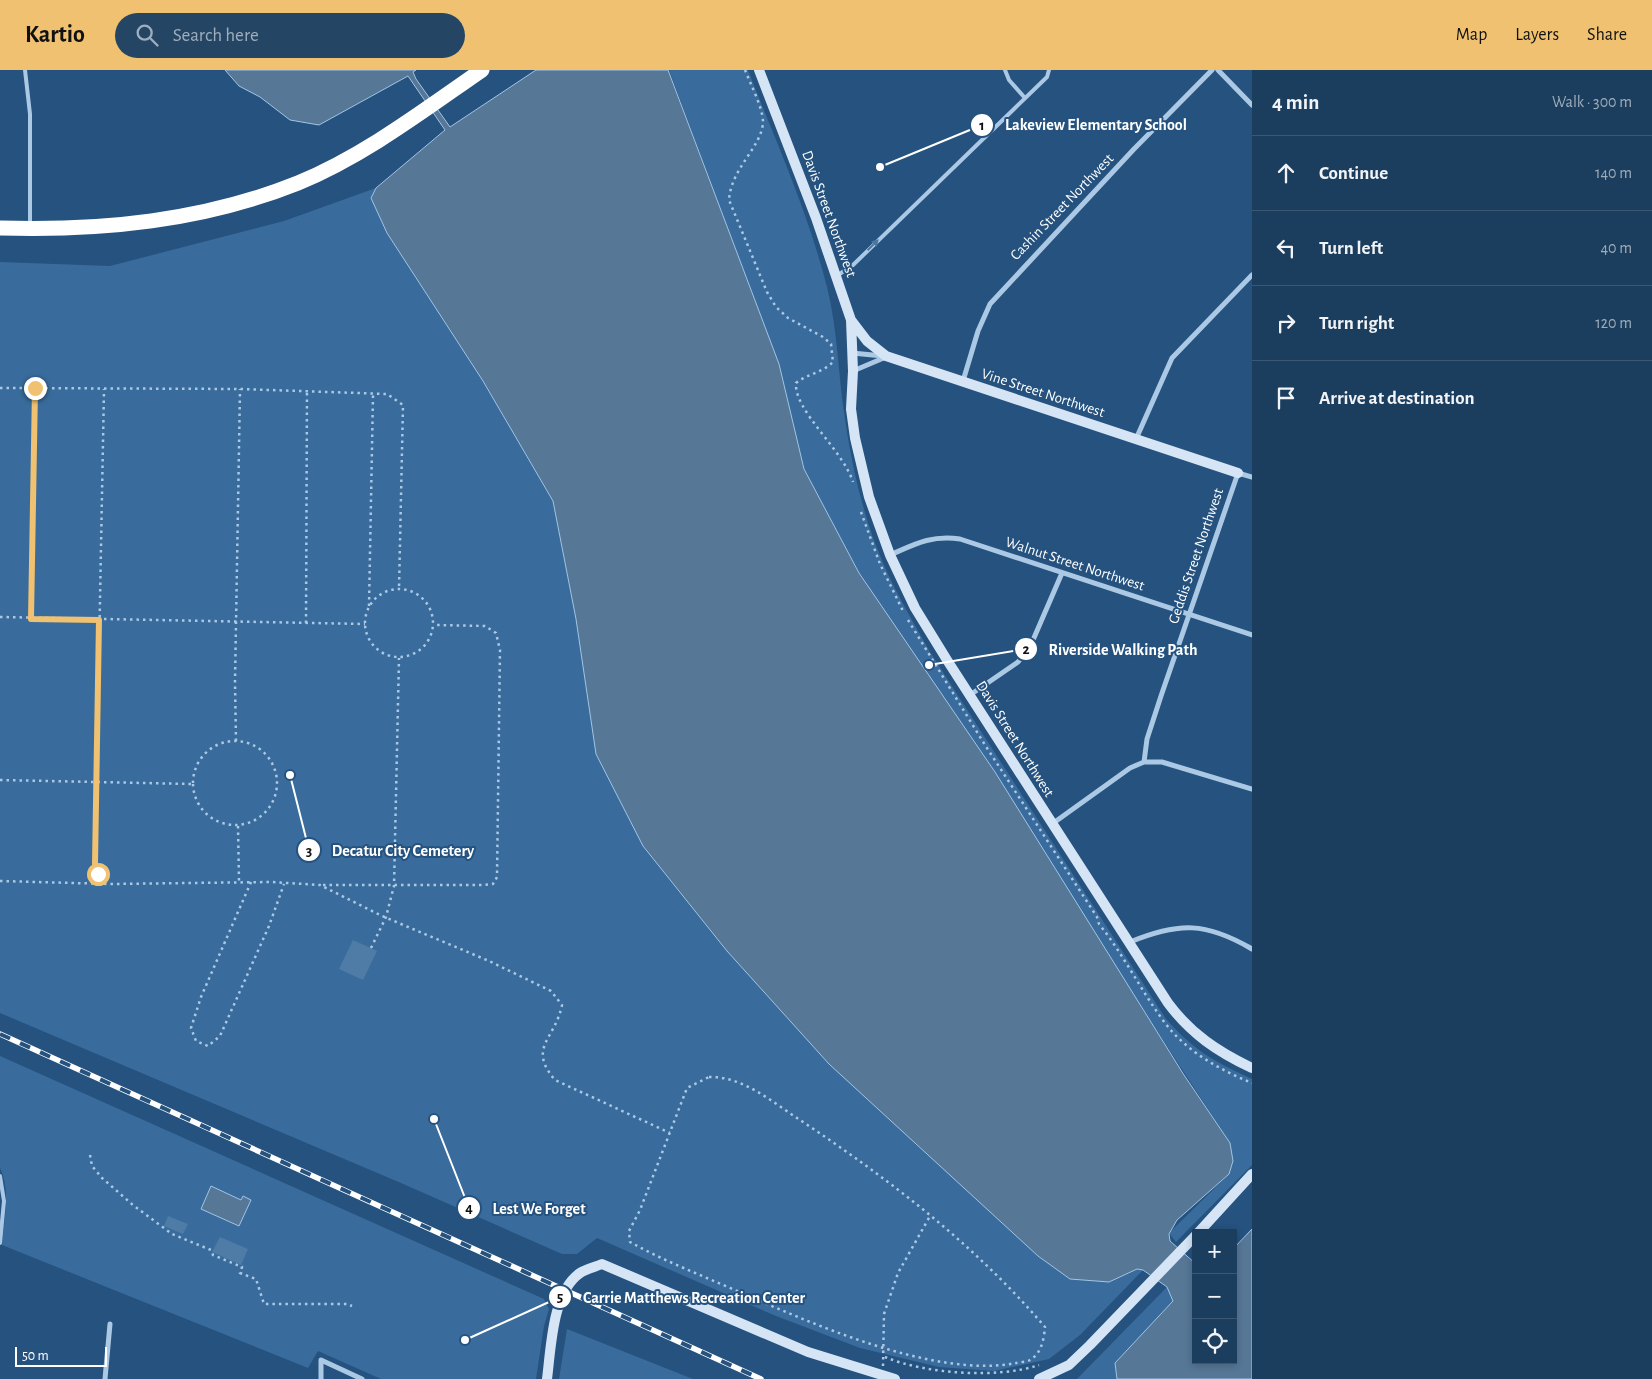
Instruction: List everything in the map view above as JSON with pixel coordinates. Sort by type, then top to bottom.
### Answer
[{"type":"highway","points":[[0,228],[69,229],[129,225],[173,219],[243,203],[325,170],[364,148],[482,70]]},
{"type":"street","name":"Davis Street Northwest","points":[[759,70],[816,218],[851,320],[853,371],[851,409],[855,438],[869,497],[890,555],[916,608],[1052,824],[1177,1016],[1199,1038],[1224,1054],[1252,1068]]},
{"type":"street","name":"Cashin Street Northwest","points":[[963,382],[978,331],[990,304],[1134,149],[1212,70]]},
{"type":"street","points":[[1218,70],[1252,104]]},
{"type":"street","points":[[1136,439],[1172,358],[1252,275]]},
{"type":"street","name":"Vine Street Northwest","points":[[851,320],[867,341],[886,356],[1238,472]]},
{"type":"street","points":[[851,353],[886,356]]},
{"type":"street","points":[[853,371],[886,356]]},
{"type":"street","points":[[1238,472],[1252,477]]},
{"type":"street","name":"Geddis Street Northwest","points":[[1144,762],[1147,739],[1188,614],[1238,472]]},
{"type":"street","name":"Walnut Street Northwest","points":[[890,555],[930,538],[943,536],[960,539],[1252,635]]},
{"type":"street","points":[[970,695],[1018,662],[1030,647],[1062,573]]},
{"type":"street","points":[[1052,824],[1130,768],[1144,762],[1177,765],[1252,789]]},
{"type":"street","points":[[1130,942],[1160,929],[1183,926],[1212,931],[1252,949]]},
{"type":"street","points":[[1202,1229],[1252,1174]]},
{"type":"street","points":[[1039,1379],[1068,1365],[1153,1281],[1192,1239]]},
{"type":"street","points":[[547,1379],[554,1322],[565,1291],[579,1273],[602,1264],[808,1352],[895,1379]]},
{"type":"street","points":[[106,1379],[110,1324]]},
{"type":"street","points":[[321,1379],[321,1360],[362,1379]]},
{"type":"lane","points":[[25,70],[30,114],[30,229]]},
{"type":"lane","points":[[1005,70],[1008,80],[1025,98]]},
{"type":"lane","points":[[836,276],[853,265],[1025,98],[1046,77],[1049,70]]},
{"type":"lane","points":[[0,1176],[4,1201],[0,1243]]},
{"type":"path","points":[[745,70],[763,122],[760,133],[738,169],[730,188],[729,200],[767,292],[776,307],[788,318],[823,337],[831,344],[833,362],[819,372],[803,377],[796,383],[796,391],[805,410],[844,461],[854,488]]},
{"type":"path","points":[[0,388],[307,390],[373,395],[387,394],[402,406],[399,589]]},
{"type":"path","points":[[31,619],[35,388]]},
{"type":"path","points":[[101,883],[95,864],[104,389]]},
{"type":"path","points":[[236,741],[240,389]]},
{"type":"path","points":[[306,623],[307,390]]},
{"type":"path","points":[[369,606],[377,597],[387,591],[399,589],[420,596],[430,609],[434,625],[432,635],[423,648],[410,656],[399,658],[388,656],[377,650],[369,641],[365,624],[369,606],[373,395]]},
{"type":"path","points":[[859,504],[880,564],[913,629],[1097,917],[1099,924],[1166,1024],[1200,1056],[1230,1074],[1252,1083]]},
{"type":"path","points":[[0,617],[365,624]]},
{"type":"path","points":[[0,881],[101,883],[251,882],[394,886],[482,886],[493,884],[497,877],[500,650],[496,633],[485,626],[434,625]]},
{"type":"path","points":[[371,948],[386,918],[394,886],[399,658]]},
{"type":"path","points":[[236,741],[252,744],[264,752],[273,763],[277,776],[277,791],[272,804],[264,815],[252,823],[238,826],[224,825],[212,819],[201,810],[194,798],[192,784],[194,770],[206,753],[224,742],[236,741]]},
{"type":"path","points":[[0,780],[192,784]]},
{"type":"path","points":[[238,826],[239,883]]},
{"type":"path","points":[[251,882],[201,997],[191,1028],[196,1041],[208,1046],[220,1036],[269,926],[284,883]]},
{"type":"path","points":[[320,885],[386,918],[489,961],[551,992],[562,1005],[559,1021],[546,1042],[541,1055],[544,1067],[555,1080],[670,1133]]},
{"type":"path","points":[[709,1077],[724,1077],[759,1093],[829,1139],[899,1189],[930,1216],[1024,1301],[1045,1326],[1043,1345],[1031,1360],[1002,1366],[950,1363],[883,1348],[782,1310],[654,1255],[630,1242],[629,1231],[670,1133],[687,1088],[709,1077]]},
{"type":"path","points":[[90,1155],[92,1166],[102,1178],[158,1225],[172,1234],[211,1250],[213,1255],[242,1267],[240,1273],[256,1279],[264,1304],[347,1304],[352,1306]]},
{"type":"path","points":[[881,1376],[885,1357],[883,1348],[884,1314],[898,1273],[930,1216]]},
{"type":"path","points":[[885,1357],[900,1364],[970,1374],[1030,1369],[1045,1363]]},
{"type":"shaded area","points":[[225,70],[416,70],[413,72],[416,79],[450,127],[536,70],[668,70],[779,364],[804,469],[859,573],[995,772],[1184,1075],[1230,1143],[1233,1161],[1229,1174],[1177,1220],[1169,1234],[1170,1241],[1192,1260],[1192,1364],[1237,1364],[1237,1245],[1252,1229],[1252,1379],[1117,1379],[1115,1363],[1173,1301],[1167,1287],[1143,1270],[1137,1269],[1109,1282],[1070,1279],[1038,1256],[829,1064],[727,951],[643,846],[596,754],[576,619],[553,501],[483,381],[387,233],[371,198],[376,188],[445,130],[408,76],[319,125],[290,120],[260,97],[239,86]]},
{"type":"shaded area","points":[[669,70],[748,70],[791,177],[811,232],[827,287],[831,303],[843,402],[855,474],[870,530],[894,587],[930,652],[1166,1019],[1186,1039],[1205,1054],[1226,1067],[1252,1079],[1252,1165],[1176,1242],[1169,1233],[1229,1174],[1230,1143],[859,573],[804,469],[778,364]]},
{"type":"shaded area","points":[[376,188],[371,198],[387,233],[483,381],[553,501],[576,619],[643,846],[727,951],[829,1064],[1109,1282],[1137,1269],[1143,1270],[1080,1335],[1049,1359],[994,1371],[939,1367],[860,1348],[776,1316],[597,1238],[577,1254],[562,1254],[401,1183],[0,1013],[0,262],[110,266],[284,221]]},
{"type":"shaded area","points":[[0,1056],[544,1299],[549,1309],[544,1326],[536,1379],[381,1379],[318,1351],[308,1368],[2,1245],[6,1196],[0,1168]]},
{"type":"shaded area","points":[[211,1186],[241,1200],[243,1196],[251,1200],[239,1226],[201,1209]]},
{"type":"shaded area","points":[[1167,1287],[1173,1301],[1115,1363],[1117,1379],[1077,1379]]},
{"type":"shaded area","points":[[567,1329],[693,1379],[559,1379]]},
{"type":"building","points":[[353,940],[377,951],[363,980],[339,969]]},
{"type":"building","points":[[168,1216],[188,1224],[183,1234],[164,1226]]},
{"type":"building","points":[[220,1237],[248,1249],[241,1265],[212,1252]]},
{"type":"railway","points":[[0,1034],[761,1379]]},
{"type":"place","name":"Lakeview Elementary School","points":[[880,167]]},
{"type":"place","name":"Riverside Walking Path","points":[[929,665]]},
{"type":"place","name":"Decatur City Cemetery","points":[[290,775]]},
{"type":"place","name":"Lest We Forget","points":[[434,1119]]},
{"type":"place","name":"Carrie Matthews Recreation Center","points":[[465,1340]]},
{"type":"route","points":[[35,388],[31,619],[99,620],[98,782],[95,864],[98,874]]}]
